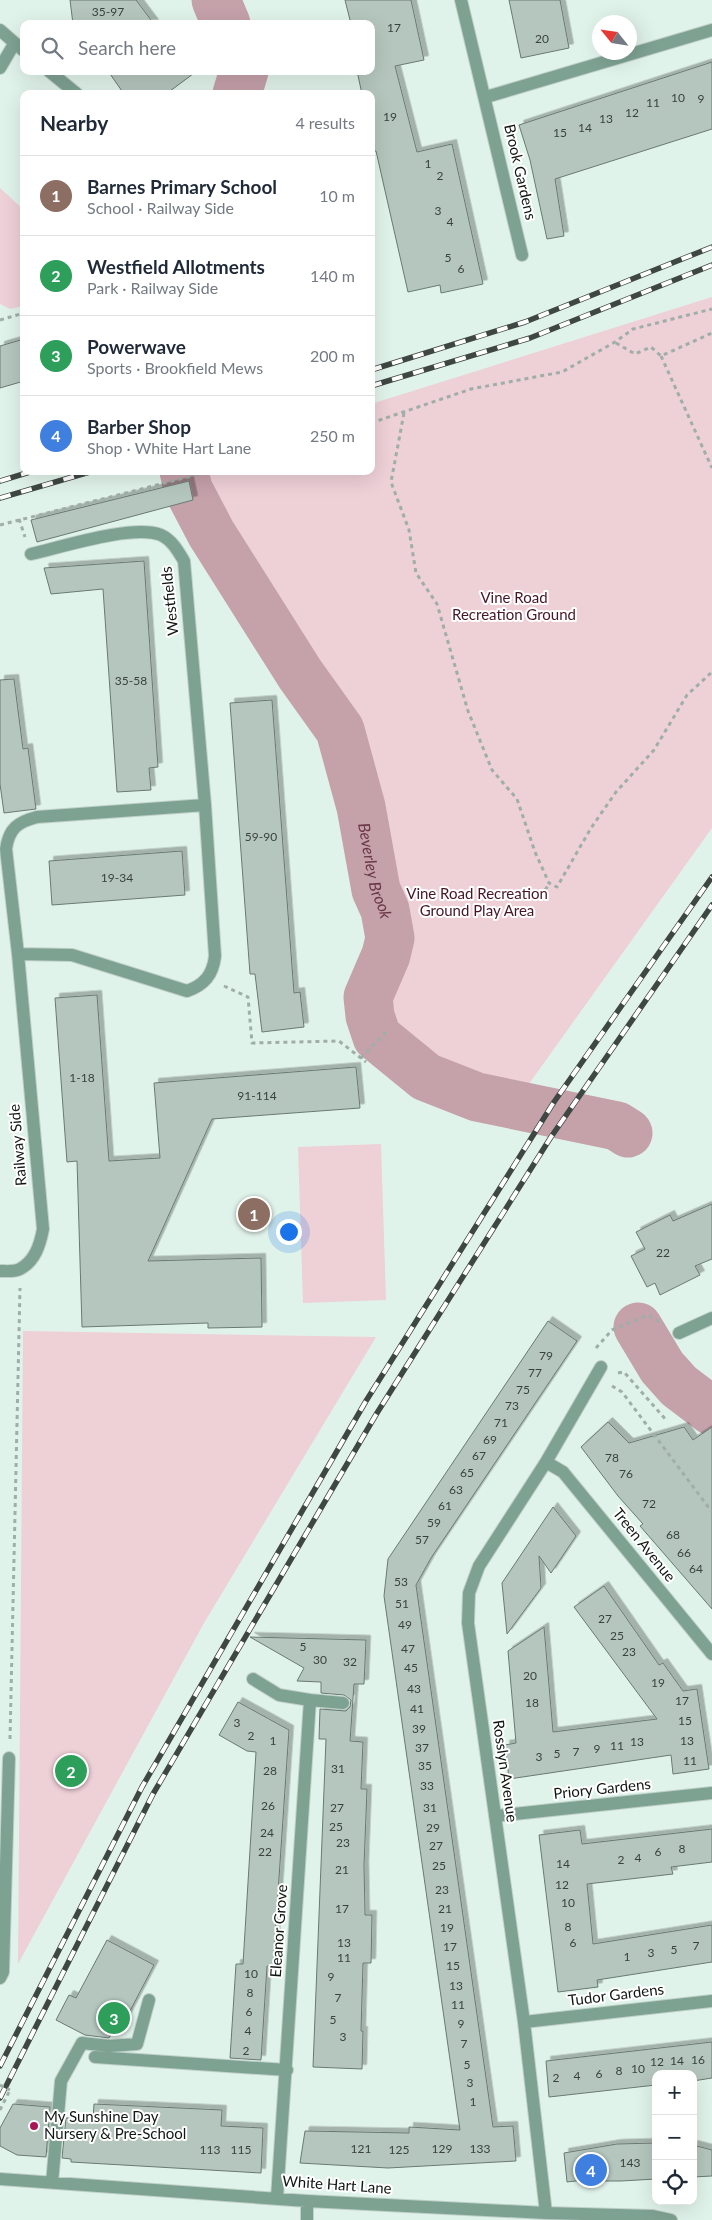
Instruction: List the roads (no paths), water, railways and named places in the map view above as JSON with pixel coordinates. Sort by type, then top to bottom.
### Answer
[{"type":"street","name":"Brook Gardens","points":[[461,0],[486,97],[522,255]]},
{"type":"street","points":[[0,30],[19,47],[0,68]]},
{"type":"street","points":[[486,97],[712,30]]},
{"type":"street","points":[[54,75],[72,90]]},
{"type":"street","name":"Westfields","points":[[18,954],[72,955],[187,991],[198,987],[208,978],[214,967],[215,956],[205,805],[184,561],[175,547],[163,536],[147,531],[100,538],[31,554]]},
{"type":"street","name":"Railway Side","points":[[0,1271],[19,1270],[33,1258],[40,1243],[43,1229],[18,954],[6,848],[8,836],[23,820],[37,817],[205,805]]},
{"type":"street","points":[[679,1333],[712,1318]]},
{"type":"street","name":"Rosslyn Avenue","points":[[546,2213],[524,2022],[468,1623],[469,1593],[479,1566],[546,1462],[598,1372]]},
{"type":"street","name":"Treen Avenue","points":[[546,1462],[563,1472],[712,1654]]},
{"type":"street","points":[[254,1679],[279,1695],[343,1703]]},
{"type":"street","name":"Eleanor Grove","points":[[277,2198],[287,2070],[310,1700]]},
{"type":"street","points":[[0,1978],[3,1972],[9,1758]]},
{"type":"street","name":"Priory Gardens","points":[[495,1816],[712,1793]]},
{"type":"street","points":[[52,2183],[61,2081],[82,2044],[110,2046],[138,2044],[149,2000]]},
{"type":"street","name":"Tudor Gardens","points":[[524,2022],[712,2001]]},
{"type":"street","points":[[95,2058],[287,2070]]},
{"type":"street","name":"White Hart Lane","points":[[0,2179],[307,2201],[546,2213],[653,2216],[671,2220]]},
{"type":"street","points":[[307,2201],[307,2220]]},
{"type":"waterway","name":"Beverley Brook","points":[[216,0],[224,20]]},
{"type":"waterway","name":"Beverley Brook","points":[[238,90],[243,75]]},
{"type":"waterway","name":"Beverley Brook","points":[[185,475],[188,489],[211,533],[300,674],[340,730],[361,807],[376,890],[385,910],[390,938],[386,955],[368,997],[370,1016],[377,1037],[426,1077],[477,1097],[617,1126],[628,1133]]},
{"type":"waterway","points":[[358,1031],[369,1037],[377,1037]]},
{"type":"waterway","name":"Beverley Brook","points":[[638,1327],[662,1367],[679,1386],[712,1411]]},
{"type":"railway","points":[[375,369],[525,322],[712,247]]},
{"type":"railway","points":[[375,385],[530,338],[712,265]]},
{"type":"railway","points":[[0,481],[20,475]]},
{"type":"railway","points":[[0,498],[79,475]]},
{"type":"railway","points":[[0,2066],[142,1787],[366,1401],[554,1102],[712,877]]},
{"type":"railway","points":[[0,2098],[153,1794],[377,1413],[551,1137],[712,905]]},
{"type":"place","name":"Barnes Primary School","points":[[254,1214]]},
{"type":"place","name":"Westfield Allotments","points":[[71,1771]]},
{"type":"place","name":"Powerwave","points":[[114,2018]]},
{"type":"place","name":"My Sunshine Day Nursery & Pre-School","points":[[34,2126]]},
{"type":"place","name":"Barber Shop","points":[[591,2170]]},
{"type":"park label","name":"Vine Road Recreation Ground","points":[[514,606]]},
{"type":"park label","name":"Vine Road Recreation Ground Play Area","points":[[477,902]]}]
